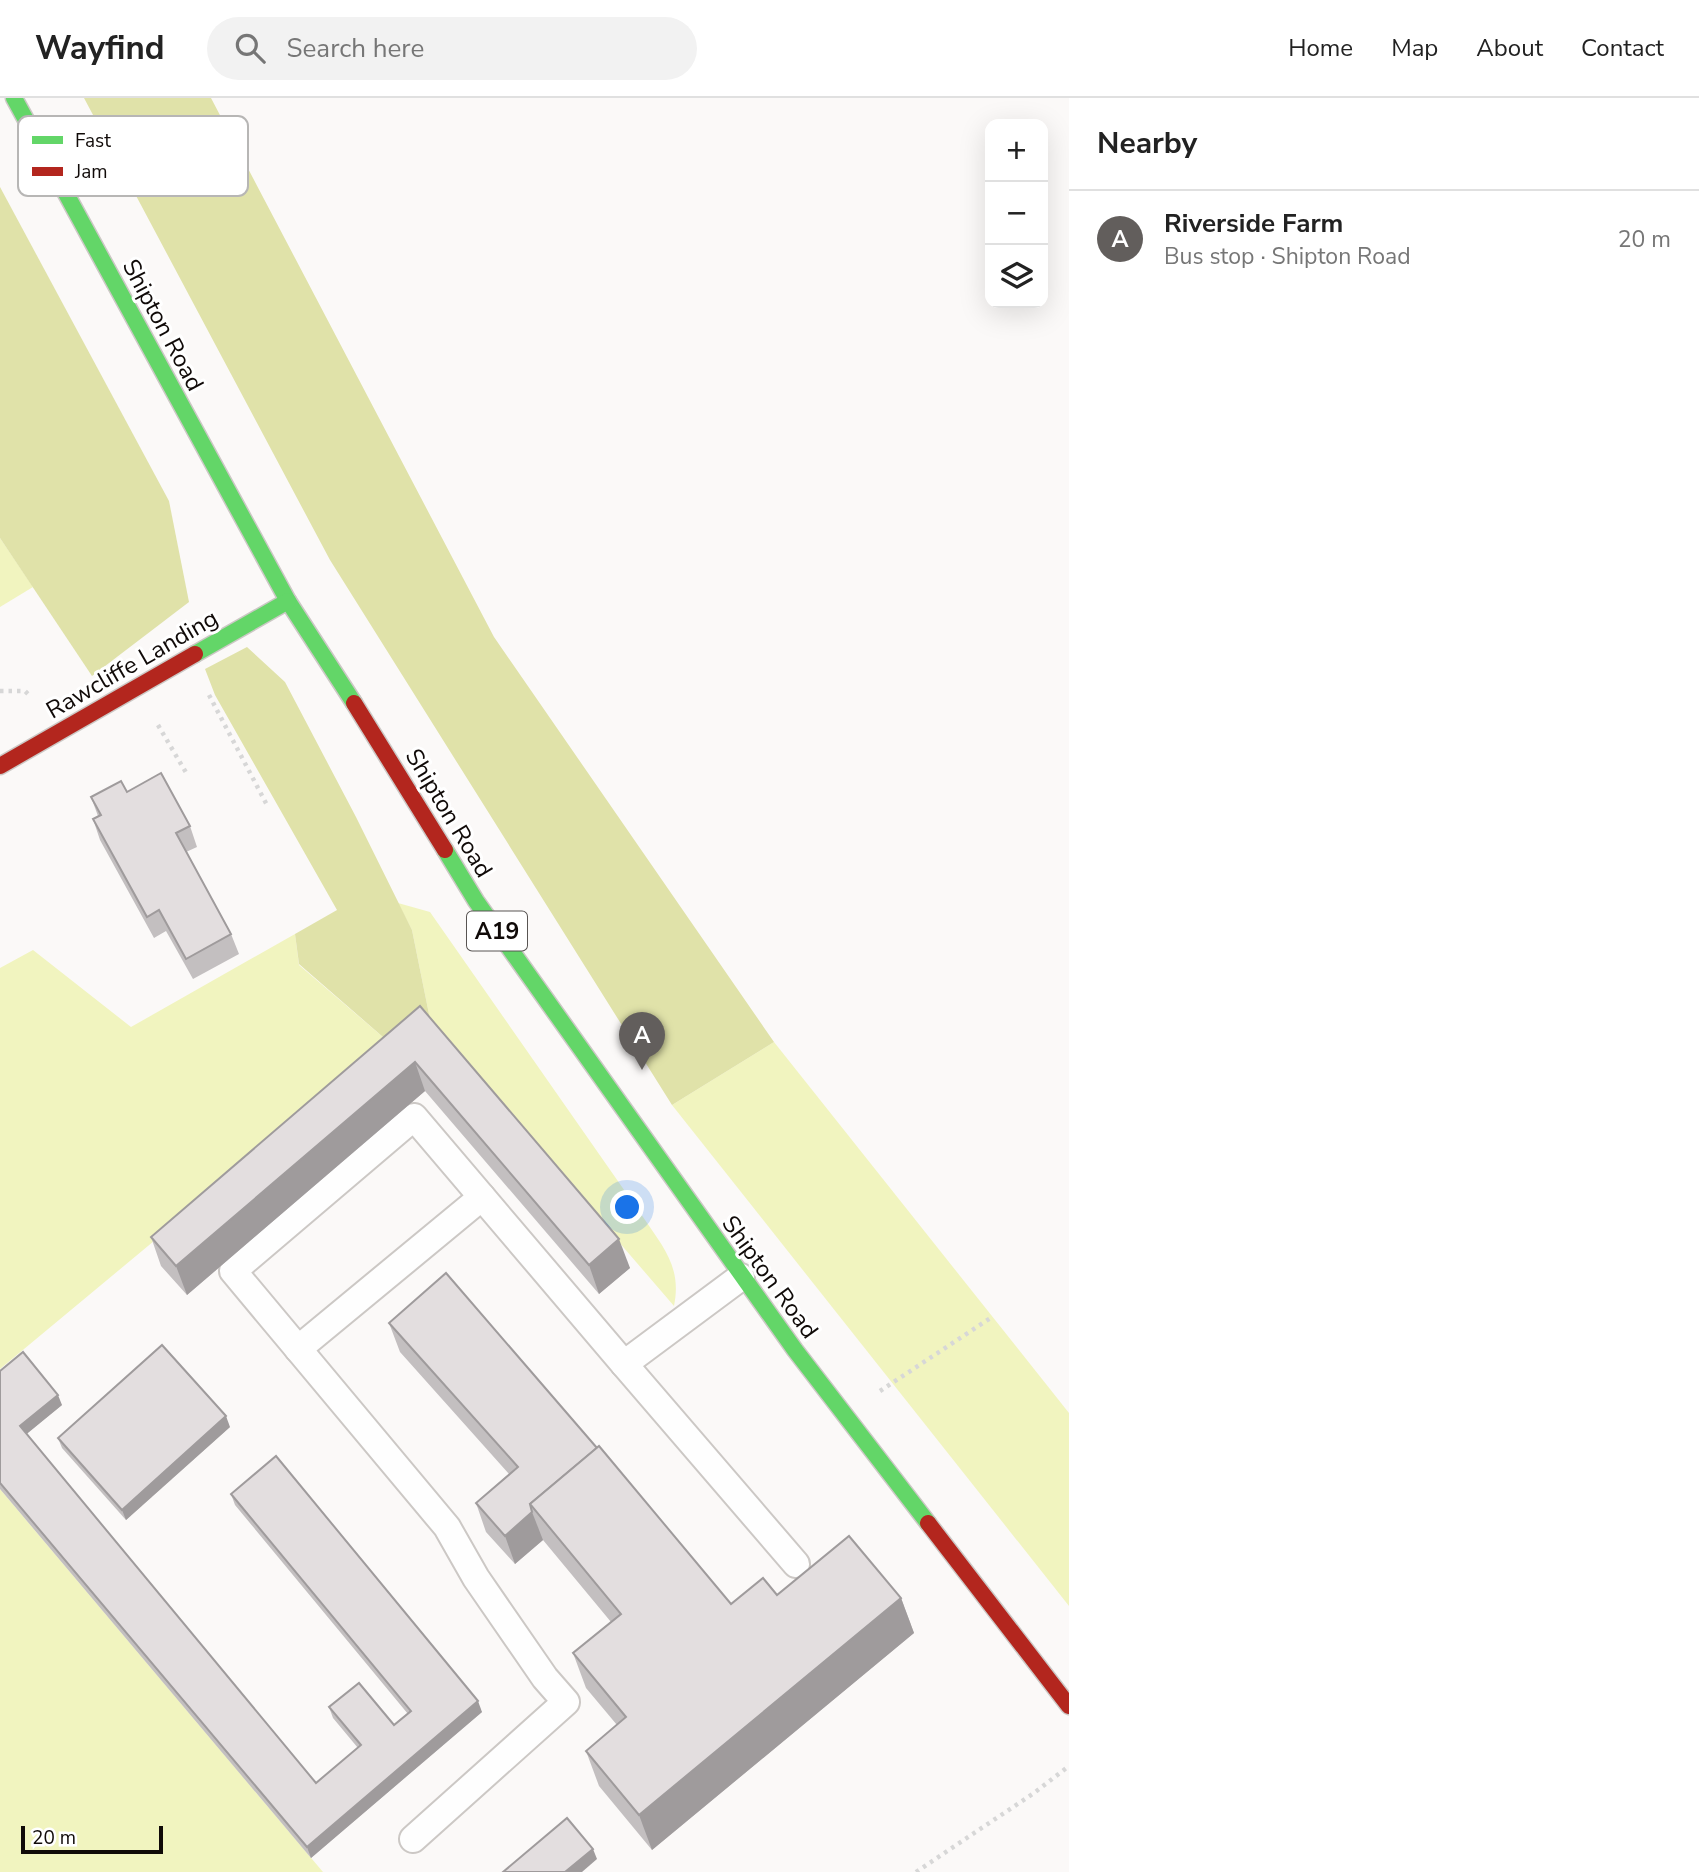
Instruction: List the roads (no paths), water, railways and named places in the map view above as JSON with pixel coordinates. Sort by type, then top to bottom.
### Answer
[{"type":"main road","name":"Shipton Road","points":[[15,98],[25,116]]},
{"type":"main road","name":"Shipton Road","points":[[68,196],[288,601],[476,901],[741,1277],[1069,1706]]},
{"type":"main road","name":"Rawcliffe Landing","points":[[0,766],[288,601]]},
{"type":"lane","points":[[412,1839],[566,1702],[545,1678],[476,1578],[447,1527],[233,1271],[414,1117],[796,1564]]},
{"type":"lane","points":[[298,1349],[482,1197]]},
{"type":"lane","points":[[624,1364],[741,1277]]},
{"type":"place","name":"Riverside Farm","points":[[642,1070]]}]
